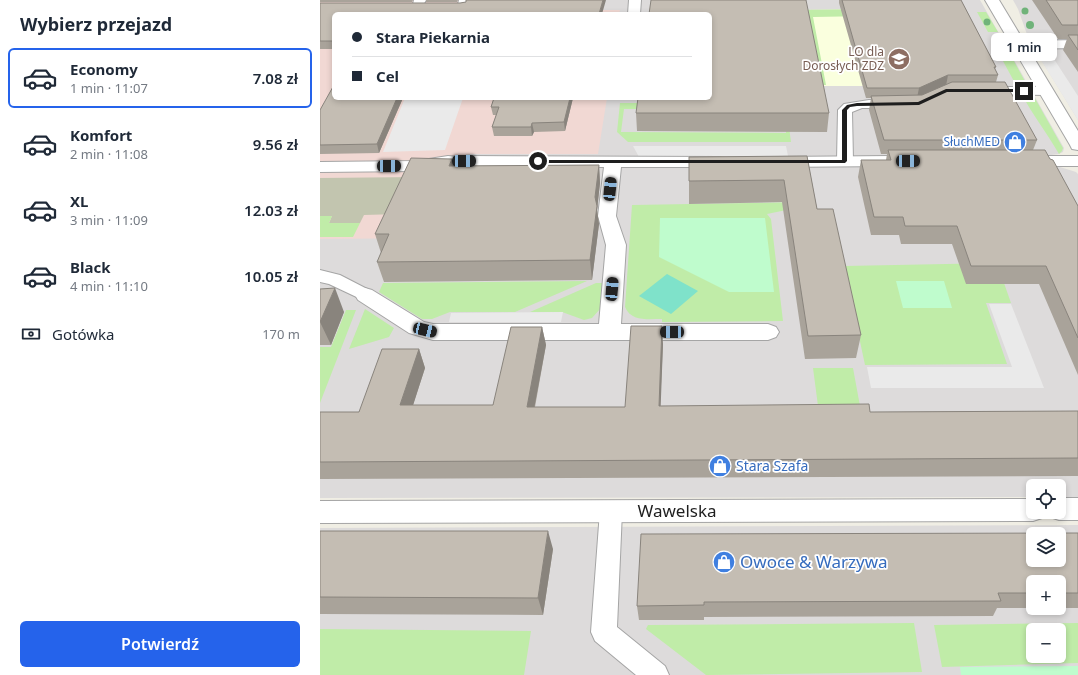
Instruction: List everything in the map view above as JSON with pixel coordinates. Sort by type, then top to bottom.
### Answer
[{"type":"street","points":[[992,0],[1078,145]]},
{"type":"street","points":[[464,161],[733,162]]},
{"type":"street","points":[[757,162],[908,161]]},
{"type":"street","points":[[1011,161],[1078,161]]},
{"type":"street","points":[[609,332],[616,245],[608,216],[613,162]]},
{"type":"street","points":[[365,295],[416,328],[433,332],[768,332]]},
{"type":"street","points":[[1066,510],[1078,509]]},
{"type":"street","name":"Wawelska","points":[[320,512],[1026,510]]},
{"type":"lane","points":[[387,7],[419,3],[462,7],[465,0]]},
{"type":"lane","points":[[634,12],[635,0]]},
{"type":"lane","points":[[1018,45],[1078,44]]},
{"type":"lane","points":[[968,91],[1046,91]]},
{"type":"lane","points":[[845,161],[845,110],[848,106],[857,104],[911,104]]},
{"type":"lane","points":[[320,167],[416,166],[448,161],[464,161]]},
{"type":"lane","points":[[320,276],[334,279],[365,295]]},
{"type":"lane","points":[[611,511],[604,632],[656,675]]},
{"type":"shaded area","points":[[320,0],[980,0],[1064,148],[1063,152],[1044,156],[469,156],[465,166],[1060,167],[1076,172],[1078,174],[1078,497],[1066,497],[1066,479],[1026,479],[1026,497],[320,498]]},
{"type":"shaded area","points":[[320,0],[474,0],[466,10],[620,10],[620,12],[332,12],[332,100],[607,100],[598,154],[466,154],[436,238],[320,239]]},
{"type":"shaded area","points":[[1013,0],[1078,0],[1078,120],[1029,40],[1018,9]]},
{"type":"shaded area","name":"LO dla Dorosłych ZDZ","points":[[873,9],[913,86],[819,86],[802,10]]},
{"type":"shaded area","points":[[1052,56],[1078,96],[1078,120],[1041,60]]},
{"type":"shaded area","points":[[404,100],[462,100],[445,150],[383,152]]},
{"type":"shaded area","points":[[633,146],[786,146],[788,156],[639,157]]},
{"type":"shaded area","points":[[416,177],[399,214],[364,215],[360,223],[329,223],[332,216],[320,216],[320,178]]},
{"type":"shaded area","points":[[989,304],[1011,304],[1044,388],[871,388],[867,367],[1012,367]]},
{"type":"shaded area","points":[[563,312],[561,322],[449,322],[451,313]]},
{"type":"shaded area","points":[[1078,525],[1078,675],[320,675],[320,528]]},
{"type":"green space","points":[[873,9],[869,16],[813,17],[826,85],[791,85],[790,10]]},
{"type":"green space","points":[[977,12],[986,12],[998,32],[988,32]]},
{"type":"green space","points":[[991,39],[1002,39],[1027,85],[1016,85]]},
{"type":"green space","points":[[1021,93],[1032,93],[1063,148],[1059,154],[1030,108]]},
{"type":"green space","points":[[620,103],[651,103],[650,109],[624,109],[621,132],[786,133],[784,110],[786,104],[791,142],[628,142],[617,132]]},
{"type":"green space","points":[[805,202],[806,206],[767,214],[771,219],[783,321],[662,322],[662,319],[641,319],[631,315],[628,312],[625,307],[632,205]]},
{"type":"green space","points":[[320,216],[332,216],[329,223],[360,223],[353,237],[320,237]]},
{"type":"green space","points":[[660,218],[765,218],[774,292],[729,292],[659,257]]},
{"type":"green space","points":[[997,263],[1011,303],[986,303],[1007,364],[865,365],[844,266]]},
{"type":"green space","points":[[667,274],[698,291],[671,314],[639,296]]},
{"type":"green space","points":[[587,281],[515,312],[450,312],[432,319],[422,319],[379,292],[383,283]]},
{"type":"green space","points":[[896,281],[944,281],[952,308],[903,308]]},
{"type":"green space","points":[[596,283],[603,283],[601,308],[592,318],[584,320],[562,312],[530,312]]},
{"type":"green space","points":[[365,309],[394,328],[389,337],[349,349]]},
{"type":"green space","points":[[346,310],[356,310],[320,403],[320,347],[331,347]]},
{"type":"green space","points":[[813,368],[853,368],[860,406],[818,406]]},
{"type":"green space","points":[[914,623],[922,672],[706,675],[646,629],[648,625]]},
{"type":"green space","points":[[1066,623],[1078,623],[1078,663],[942,667],[934,625],[1026,624],[1026,663],[1066,663]]},
{"type":"green space","points":[[320,629],[531,631],[524,675],[320,675]]},
{"type":"green space","points":[[1078,666],[1078,675],[961,675],[960,667]]},
{"type":"building","points":[[466,0],[603,0],[600,12],[332,12],[332,41],[320,41],[320,3],[466,2]]},
{"type":"building","points":[[651,0],[806,0],[829,113],[636,113],[638,100],[712,100],[712,12],[649,12]]},
{"type":"building","points":[[842,0],[961,0],[996,67],[994,67],[998,75],[948,75],[919,88],[867,88]]},
{"type":"building","points":[[1046,0],[1078,0],[1078,25],[1062,25]]},
{"type":"building","points":[[1068,35],[1078,35],[1078,50]]},
{"type":"building","points":[[952,82],[1005,82],[1037,140],[884,140],[871,96],[922,95]]},
{"type":"building","points":[[332,89],[332,100],[396,100],[377,144],[320,145],[320,110]]},
{"type":"building","points":[[493,100],[570,100],[564,122],[532,123],[531,127],[492,127],[499,107],[491,107]]},
{"type":"building","points":[[888,150],[1045,150],[1050,159],[1053,160],[1078,206],[1078,338],[1046,266],[971,266],[957,226],[905,226],[903,217],[874,217],[861,160],[891,160]]},
{"type":"building","points":[[807,156],[817,209],[833,209],[861,335],[808,336],[784,180],[689,181],[689,157]]},
{"type":"building","points":[[411,158],[452,159],[449,166],[599,165],[595,197],[597,206],[590,260],[377,262],[389,234],[375,234]]},
{"type":"building","points":[[335,288],[320,322],[320,289]]},
{"type":"building","points":[[631,326],[662,326],[659,406],[869,404],[870,412],[1078,411],[1078,458],[320,462],[320,412],[359,412],[382,349],[419,349],[400,405],[493,405],[511,327],[542,327],[527,407],[625,407]]},
{"type":"building","points":[[320,531],[548,531],[538,598],[320,597]]},
{"type":"building","points":[[1026,533],[1026,567],[1066,567],[1066,533],[1078,533],[1078,593],[1066,593],[1066,575],[1026,575],[1026,593],[998,593],[1001,601],[704,602],[704,605],[637,606],[641,534]]},
{"type":"place","name":"LO dla Dorosłych ZDZ","points":[[899,59]]},
{"type":"place","name":"SłuchMED","points":[[1015,142]]},
{"type":"place","name":"Stara Szafa","points":[[720,466]]},
{"type":"place","name":"Owoce & Warzywa","points":[[724,562]]},
{"type":"route","points":[[538,161],[845,161],[845,110],[848,106],[857,104],[919,104],[946,91],[1024,91]]}]
